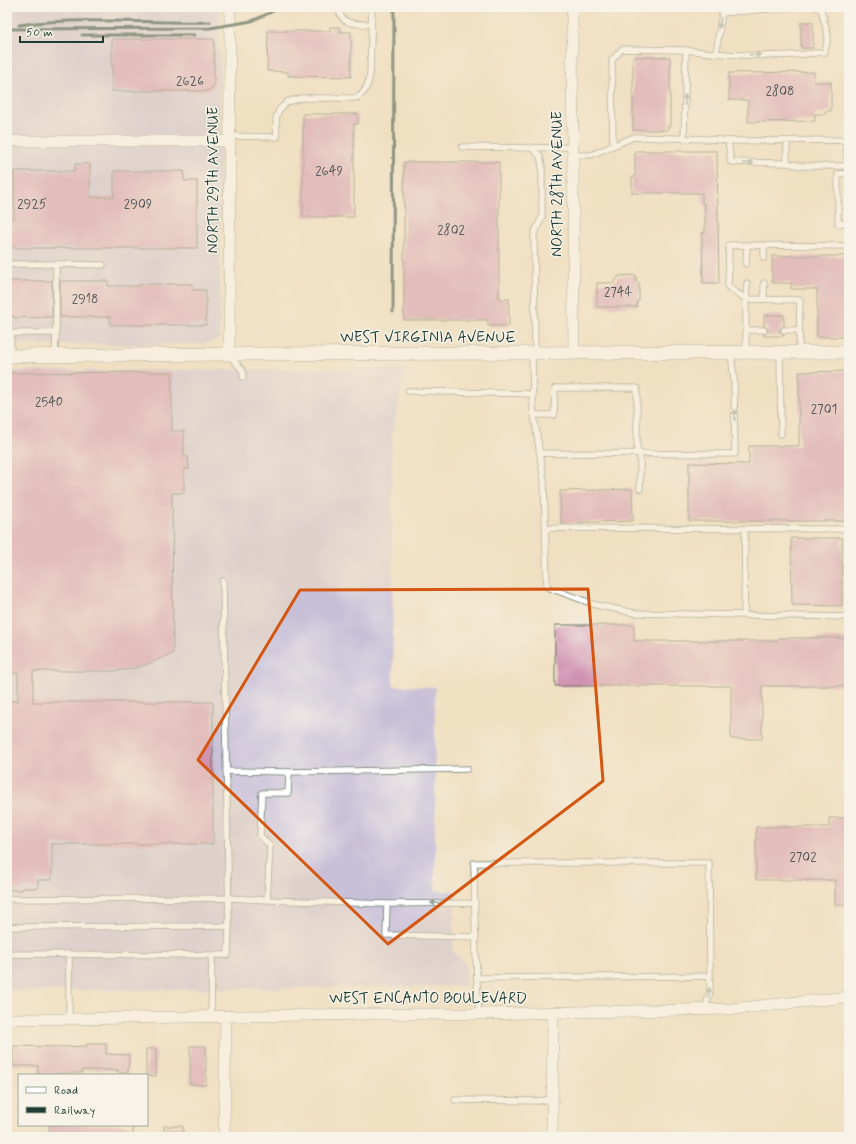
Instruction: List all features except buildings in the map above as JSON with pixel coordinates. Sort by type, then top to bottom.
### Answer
[{"type":"street","name":"NORTH 29TH AVENUE","points":[[228,354],[230,7]]},
{"type":"street","name":"NORTH 28TH AVENUE","points":[[572,9],[574,354]]},
{"type":"street","points":[[7,141],[230,139]]},
{"type":"street","name":"WEST VIRGINIA AVENUE","points":[[9,356],[849,352]]},
{"type":"street","name":"WEST ENCANTO BOULEVARD","points":[[7,1019],[553,1013],[744,1008],[849,998]]},
{"type":"street","points":[[552,1137],[553,1013]]},
{"type":"street","points":[[224,1137],[226,1016]]},
{"type":"lane","points":[[339,7],[339,13],[346,21],[353,24],[371,24]]},
{"type":"lane","points":[[230,139],[277,137],[276,118],[279,110],[287,102],[302,98],[357,98],[364,93],[370,74],[372,7]]},
{"type":"lane","points":[[716,54],[722,13],[793,7]]},
{"type":"lane","points":[[613,146],[612,60],[622,49],[686,50],[716,54],[801,55],[825,52],[828,36],[822,10],[814,7]]},
{"type":"lane","points":[[684,139],[686,50]]},
{"type":"lane","points":[[462,148],[532,148],[573,151],[591,155],[634,137],[728,141],[848,140],[849,173],[838,174],[838,224],[849,222]]},
{"type":"lane","points":[[728,141],[731,162],[787,163],[801,166],[848,166]]},
{"type":"lane","points":[[787,141],[787,163]]},
{"type":"lane","points":[[532,148],[540,156],[542,165],[542,217],[534,234],[533,394],[534,415],[544,481],[547,588],[596,605],[634,613],[849,617]]},
{"type":"lane","points":[[799,352],[800,300],[746,299],[728,287],[729,245],[849,246]]},
{"type":"lane","points":[[746,264],[747,245]]},
{"type":"lane","points":[[764,245],[764,258]]},
{"type":"lane","points":[[7,264],[103,265]]},
{"type":"lane","points":[[55,356],[56,264]]},
{"type":"lane","points":[[746,353],[747,283]]},
{"type":"lane","points":[[764,283],[764,299]]},
{"type":"lane","points":[[746,330],[764,330]]},
{"type":"lane","points":[[784,330],[799,330]]},
{"type":"lane","points":[[9,356],[11,333],[56,333]]},
{"type":"lane","points":[[780,352],[781,434]]},
{"type":"lane","points":[[540,454],[735,454],[734,380],[731,353]]},
{"type":"lane","points":[[228,354],[243,371],[243,377]]},
{"type":"lane","points":[[534,415],[554,415],[555,388],[637,388],[640,489]]},
{"type":"lane","points":[[408,391],[533,394]]},
{"type":"lane","points":[[546,528],[848,529],[849,592]]},
{"type":"lane","points":[[744,615],[745,529]]},
{"type":"lane","points":[[7,954],[228,955],[229,898],[223,581]]},
{"type":"lane","points":[[226,771],[289,772],[468,769]]},
{"type":"lane","points":[[267,900],[270,846],[260,836],[262,793],[288,793],[289,772]]},
{"type":"lane","points":[[479,1014],[474,863],[709,863],[710,992],[705,1009]]},
{"type":"lane","points":[[7,898],[229,898],[387,904],[475,903]]},
{"type":"lane","points":[[387,904],[386,935],[476,937]]},
{"type":"lane","points":[[7,927],[229,926]]},
{"type":"lane","points":[[69,954],[69,1019]]},
{"type":"lane","points":[[211,1016],[212,955]]},
{"type":"lane","points":[[477,978],[710,976]]},
{"type":"lane","points":[[455,1100],[538,1101],[552,1099]]},
{"type":"highlighted area","points":[[588,589],[603,781],[388,944],[198,760],[300,590]]},
{"type":"shaded area","points":[[7,7],[220,7],[219,339],[204,344],[7,345]]},
{"type":"shaded area","points":[[406,369],[392,434],[393,686],[435,687],[435,891],[455,891],[453,951],[466,965],[466,986],[7,991],[7,371]]},
{"type":"railway","points":[[7,29],[210,28],[252,21],[282,7]]},
{"type":"railway","points":[[393,312],[394,7]]},
{"type":"railway","points":[[19,25],[67,21],[210,22]]},
{"type":"railway","points":[[82,35],[194,35]]}]
